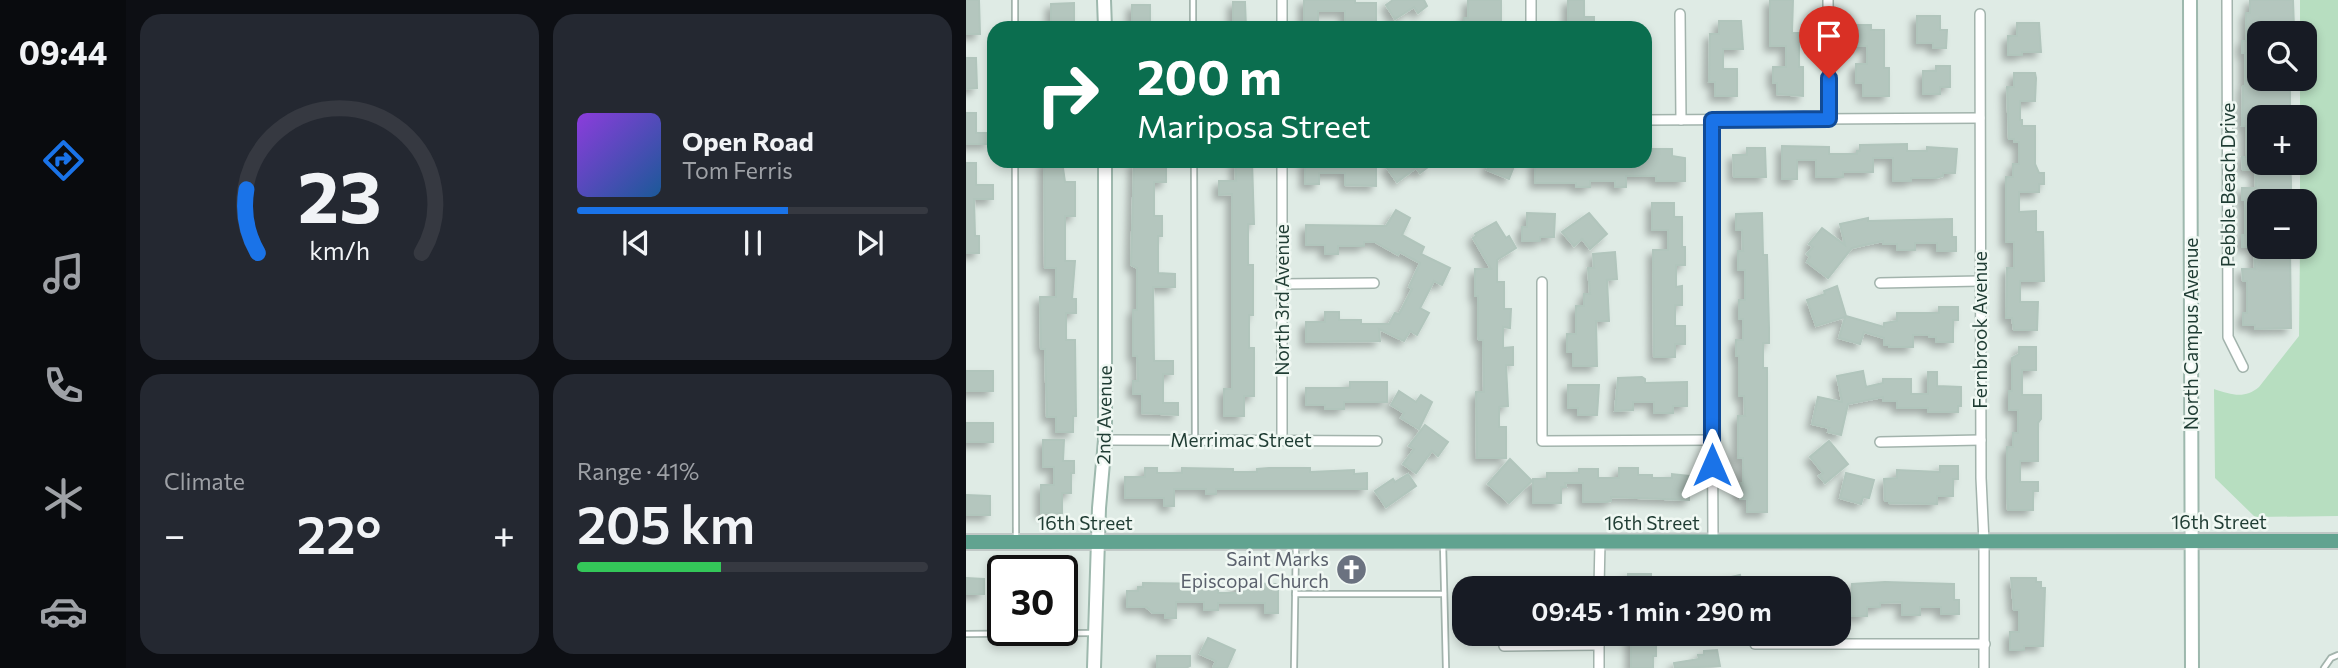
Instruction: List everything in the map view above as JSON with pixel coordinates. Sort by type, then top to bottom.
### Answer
[{"type":"main road","points":[[1104,0],[1105,21]]},
{"type":"main road","name":"North Campus Avenue","points":[[2190,0],[2192,668]]},
{"type":"main road","name":"2nd Avenue","points":[[1094,668],[1105,440],[1105,168]]},
{"type":"main road","name":"16th Street","points":[[966,542],[2338,541]]},
{"type":"street","points":[[1282,0],[1282,21]]},
{"type":"street","points":[[1531,0],[1531,21]]},
{"type":"street","points":[[1828,0],[1829,119]]},
{"type":"street","name":"Pebble Beach Drive","points":[[2227,0],[2228,337],[2243,366]]},
{"type":"street","points":[[1680,14],[1681,120]]},
{"type":"street","name":"Fernbrook Avenue","points":[[1980,14],[1984,668]]},
{"type":"street","points":[[1652,120],[1980,118]]},
{"type":"street","points":[[1712,120],[1713,542]]},
{"type":"street","name":"North 3rd Avenue","points":[[1282,168],[1282,439]]},
{"type":"street","points":[[1880,284],[1980,281]]},
{"type":"street","points":[[1542,282],[1542,441],[1712,440]]},
{"type":"street","points":[[1282,284],[1374,283]]},
{"type":"street","name":"Merrimac Street","points":[[1105,440],[1377,440]]},
{"type":"street","points":[[1880,442],[1981,440]]},
{"type":"street","points":[[1599,576],[1600,542]]},
{"type":"street","points":[[1851,644],[1984,644]]},
{"type":"street","points":[[1599,646],[1599,668]]},
{"type":"lane","points":[[1015,0],[1015,21]]},
{"type":"lane","points":[[1193,0],[1193,21]]},
{"type":"lane","points":[[1015,168],[1016,542]]},
{"type":"lane","points":[[1194,168],[1195,439]]},
{"type":"lane","points":[[1294,668],[1296,542]]},
{"type":"lane","points":[[1443,542],[1446,668]]},
{"type":"lane","points":[[1296,594],[1444,594]]},
{"type":"lane","points":[[966,634],[1094,634]]},
{"type":"lane","points":[[2324,668],[2331,658],[2338,655]]},
{"type":"green space","points":[[2300,0],[2338,0],[2338,516],[2255,517],[2215,478],[2214,389],[2238,395],[2259,387],[2299,336],[2300,259],[2317,259],[2317,189],[2300,189],[2300,175],[2317,175],[2317,105],[2300,105],[2300,91],[2317,91],[2317,21],[2300,21]]},
{"type":"building","points":[[966,0],[979,0],[980,34],[966,34]]},
{"type":"building","points":[[1304,0],[1355,0],[1355,3],[1376,3],[1376,21],[1345,21],[1345,11],[1318,11],[1318,21],[1304,21]]},
{"type":"building","points":[[1393,0],[1424,0],[1427,6],[1418,13],[1414,7],[1395,19],[1386,5]]},
{"type":"building","points":[[1468,0],[1501,0],[1501,21],[1464,21],[1464,18],[1468,18]]},
{"type":"building","points":[[1568,0],[1584,0],[1584,17],[1594,17],[1594,21],[1568,21]]},
{"type":"building","points":[[1770,0],[1793,0],[1792,33],[1799,33],[1799,67],[1803,67],[1803,96],[1777,94],[1777,83],[1773,83],[1773,67],[1786,67],[1786,46],[1770,46]]},
{"type":"building","points":[[2250,0],[2293,0],[2294,21],[2247,21],[2247,91],[2290,91],[2290,105],[2247,105],[2247,157],[2246,126],[2242,126],[2245,53],[2242,53],[2242,41],[2246,41],[2246,13],[2250,13]]},
{"type":"building","points":[[1233,2],[1245,2],[1246,21],[1233,21]]},
{"type":"building","points":[[1074,3],[1074,21],[1051,21],[1051,4]]},
{"type":"building","points":[[1132,5],[1150,5],[1150,21],[1132,21]]},
{"type":"building","points":[[1917,16],[1940,16],[1940,30],[1947,30],[1946,48],[1933,48],[1933,43],[1917,43]]},
{"type":"building","points":[[1719,21],[1741,21],[1743,49],[1723,49],[1723,69],[1737,69],[1737,96],[1715,96],[1715,82],[1709,82],[1710,34],[1719,34]]},
{"type":"building","points":[[2017,23],[2039,23],[2041,52],[2008,55],[2008,36],[2017,36]]},
{"type":"building","points":[[1858,25],[1871,25],[1871,30],[1884,30],[1884,68],[1889,68],[1889,96],[1863,96],[1863,83],[1856,83],[1856,64],[1867,64],[1867,46],[1858,46]]},
{"type":"building","points":[[966,58],[976,58],[977,88],[966,89]]},
{"type":"building","points":[[1936,66],[1950,66],[1950,87],[1940,87],[1940,94],[1923,94],[1923,71],[1936,71]]},
{"type":"building","points":[[2014,73],[2035,73],[2036,78],[2035,101],[2020,101],[2020,120],[2022,126],[2035,126],[2035,164],[2039,173],[2044,173],[2044,184],[2039,184],[2039,192],[2019,192],[2019,212],[2036,211],[2036,232],[2043,232],[2044,281],[2020,281],[2020,302],[2038,302],[2037,330],[2014,330],[2012,318],[2006,318],[2007,268],[2014,268],[2014,242],[2006,242],[2006,177],[2013,177],[2013,164],[2019,164],[2019,142],[2009,139],[2007,87],[2014,87]]},
{"type":"building","points":[[966,113],[976,113],[976,133],[987,133],[987,144],[966,144]]},
{"type":"building","points":[[1907,144],[1907,151],[1927,151],[1927,147],[1957,149],[1955,173],[1943,173],[1943,176],[1936,178],[1893,181],[1893,158],[1873,158],[1873,172],[1843,172],[1843,177],[1816,177],[1816,160],[1797,160],[1797,179],[1782,179],[1782,146],[1829,147],[1829,154],[1857,154],[1860,145]]},
{"type":"building","points":[[1747,148],[1765,148],[1766,177],[1734,177],[1733,155],[1747,155]]},
{"type":"building","points":[[1652,149],[1672,149],[1672,156],[1685,158],[1685,181],[1656,181],[1656,176],[1626,176],[1626,187],[1615,187],[1615,181],[1590,181],[1590,187],[1576,187],[1576,183],[1535,183],[1535,168],[1652,168]]},
{"type":"building","points":[[2242,157],[2247,157],[2247,170],[2243,170]]},
{"type":"building","points":[[966,163],[976,163],[976,185],[993,185],[993,199],[974,199],[975,236],[979,236],[979,253],[966,253]]},
{"type":"building","points":[[1044,168],[1063,168],[1065,182],[1075,182],[1075,216],[1065,216],[1065,261],[1075,261],[1072,299],[1076,299],[1076,313],[1066,313],[1066,340],[1075,340],[1076,416],[1073,416],[1073,432],[1056,432],[1056,417],[1047,417],[1040,297],[1056,297],[1056,268],[1045,268]]},
{"type":"building","points":[[1134,168],[1166,168],[1166,182],[1154,182],[1154,216],[1162,216],[1162,236],[1158,236],[1158,273],[1175,274],[1175,287],[1153,287],[1154,361],[1173,361],[1173,374],[1163,374],[1163,403],[1178,403],[1178,415],[1142,413],[1142,394],[1133,394],[1133,381],[1138,381],[1137,356],[1133,356],[1137,268],[1131,265]]},
{"type":"building","points":[[1235,168],[1252,168],[1254,224],[1248,224],[1248,265],[1253,265],[1253,315],[1249,315],[1249,348],[1254,348],[1254,396],[1244,396],[1244,416],[1224,416],[1224,389],[1232,389],[1232,194],[1219,195],[1219,181],[1236,181]]},
{"type":"building","points":[[1305,168],[1376,168],[1376,186],[1345,185],[1345,173],[1319,173],[1319,184],[1305,184]]},
{"type":"building","points":[[1387,168],[1416,168],[1397,182]]},
{"type":"building","points":[[1488,168],[1513,168],[1509,179],[1487,170]]},
{"type":"building","points":[[2255,175],[2291,175],[2291,189],[2247,189],[2247,247],[2242,247],[2242,235],[2245,235],[2245,200],[2242,200],[2242,188],[2256,188]]},
{"type":"building","points":[[1652,203],[1674,203],[1674,217],[1682,217],[1685,265],[1676,265],[1676,287],[1682,286],[1682,305],[1675,305],[1675,326],[1685,326],[1685,344],[1675,344],[1675,357],[1654,357],[1653,250],[1668,250],[1668,230],[1652,230]]},
{"type":"building","points":[[1396,210],[1410,218],[1402,235],[1424,247],[1421,254],[1450,268],[1442,285],[1434,281],[1420,308],[1429,313],[1417,335],[1410,331],[1404,341],[1379,329],[1380,341],[1306,342],[1306,322],[1325,322],[1325,312],[1339,312],[1339,320],[1361,320],[1361,324],[1389,324],[1395,313],[1399,314],[1412,289],[1409,287],[1420,263],[1375,242],[1364,242],[1364,246],[1338,246],[1338,254],[1325,254],[1325,245],[1306,245],[1306,225],[1386,226]]},
{"type":"building","points":[[1527,213],[1555,214],[1554,237],[1540,237],[1540,241],[1522,241],[1522,227],[1527,227]]},
{"type":"building","points":[[1589,213],[1607,234],[1590,249],[1582,239],[1574,246],[1562,232]]},
{"type":"building","points":[[1762,213],[1763,255],[1767,255],[1769,328],[1769,343],[1763,343],[1763,368],[1767,368],[1767,512],[1747,512],[1747,499],[1740,499],[1743,458],[1738,458],[1738,416],[1745,416],[1744,396],[1739,396],[1739,356],[1736,356],[1736,340],[1743,340],[1739,300],[1745,300],[1745,270],[1738,270],[1738,251],[1743,251],[1742,230],[1736,230],[1736,214]]},
{"type":"building","points":[[1868,218],[1868,221],[1952,219],[1952,237],[1956,237],[1956,251],[1937,251],[1937,243],[1915,243],[1915,250],[1897,250],[1897,244],[1883,244],[1883,241],[1852,248],[1828,278],[1807,262],[1810,257],[1807,254],[1813,247],[1809,244],[1822,228],[1845,245],[1840,224]]},
{"type":"building","points":[[1496,222],[1516,248],[1497,260],[1497,282],[1504,282],[1504,309],[1511,309],[1510,328],[1503,327],[1503,348],[1513,347],[1513,365],[1506,365],[1508,406],[1499,407],[1499,427],[1506,427],[1506,458],[1477,458],[1476,392],[1484,392],[1483,340],[1479,340],[1478,336],[1475,269],[1491,269],[1473,238],[1475,234]]},
{"type":"building","points":[[1615,252],[1617,279],[1607,280],[1609,321],[1596,321],[1597,366],[1573,366],[1573,352],[1567,352],[1567,334],[1576,334],[1576,306],[1584,306],[1584,294],[1590,294],[1588,268],[1594,268],[1593,254]]},
{"type":"building","points":[[2255,259],[2290,259],[2291,328],[2255,329],[2255,325],[2243,325],[2243,313],[2247,313],[2247,281],[2243,281],[2242,269],[2255,269]]},
{"type":"building","points":[[1837,286],[1846,316],[1884,327],[1884,323],[1897,321],[1897,313],[1939,313],[1939,307],[1958,307],[1958,320],[1953,320],[1953,342],[1936,342],[1936,337],[1913,335],[1913,347],[1889,347],[1884,345],[1884,338],[1864,332],[1860,344],[1839,338],[1845,317],[1816,326],[1807,300],[1825,294],[1824,291]]},
{"type":"building","points":[[2019,347],[2036,347],[2036,370],[2022,370],[2022,395],[2041,395],[2038,461],[2020,461],[2020,482],[2038,482],[2038,491],[2033,491],[2033,510],[2008,510],[2007,447],[2013,447],[2013,433],[2018,433],[2018,410],[2009,410],[2009,391],[2012,391],[2012,358],[2019,354]]},
{"type":"building","points":[[966,371],[993,371],[993,391],[966,391]]},
{"type":"building","points":[[1863,371],[1866,387],[1883,383],[1883,379],[1911,379],[1911,394],[1928,394],[1928,372],[1937,372],[1937,386],[1961,387],[1961,406],[1958,406],[1958,412],[1928,412],[1928,408],[1897,408],[1897,401],[1883,401],[1883,397],[1848,404],[1841,435],[1828,432],[1829,428],[1812,424],[1818,397],[1842,402],[1837,376]]},
{"type":"building","points":[[1642,377],[1645,383],[1687,382],[1687,406],[1673,406],[1673,413],[1654,413],[1654,402],[1633,402],[1633,410],[1615,411],[1618,378]]},
{"type":"building","points":[[1350,382],[1387,382],[1387,402],[1344,402],[1344,409],[1306,405],[1306,388],[1350,388]]},
{"type":"building","points":[[1568,385],[1599,385],[1597,415],[1578,415],[1578,408],[1568,408]]},
{"type":"building","points":[[1399,391],[1416,402],[1421,395],[1432,402],[1419,429],[1401,418],[1404,413],[1391,405]]},
{"type":"building","points":[[966,423],[993,423],[993,442],[966,442]]},
{"type":"building","points":[[1425,425],[1448,442],[1438,456],[1432,451],[1416,473],[1403,464],[1414,449],[1409,446]]},
{"type":"building","points":[[1043,440],[1064,440],[1063,461],[1074,461],[1071,493],[1062,493],[1062,513],[1041,513],[1041,485],[1054,485],[1054,467],[1043,467]]},
{"type":"building","points":[[1829,441],[1848,464],[1825,483],[1819,476],[1823,473],[1810,457]]},
{"type":"building","points":[[1510,459],[1532,481],[1509,503],[1488,484]]},
{"type":"building","points":[[1940,466],[1958,466],[1958,479],[1953,479],[1953,496],[1937,496],[1937,504],[1885,501],[1884,479],[1897,478],[1897,470],[1940,472]]},
{"type":"building","points":[[1145,468],[1157,468],[1157,473],[1182,473],[1182,468],[1233,469],[1233,472],[1257,472],[1257,469],[1269,468],[1310,468],[1310,472],[1354,470],[1354,474],[1367,473],[1367,489],[1216,489],[1216,494],[1206,494],[1206,489],[1174,489],[1174,506],[1164,506],[1164,498],[1125,498],[1125,477],[1145,477]]},
{"type":"building","points":[[1619,468],[1638,468],[1638,475],[1652,475],[1652,478],[1672,478],[1672,474],[1689,476],[1689,500],[1611,497],[1611,501],[1607,502],[1583,502],[1583,483],[1565,483],[1566,487],[1561,487],[1561,503],[1533,503],[1533,479],[1547,479],[1547,473],[1579,473],[1579,469],[1598,469],[1598,478],[1619,478]]},
{"type":"building","points":[[1846,473],[1874,480],[1869,498],[1863,497],[1861,504],[1840,498]]},
{"type":"building","points":[[1408,474],[1416,486],[1386,507],[1375,491],[1393,479],[1395,482]]},
{"type":"building","points":[[966,495],[990,496],[990,515],[966,515]]},
{"type":"building","points":[[1628,574],[1651,574],[1651,576]]},
{"type":"building","points":[[966,578],[984,579],[984,594],[966,594]]},
{"type":"building","points":[[2011,578],[2036,578],[2036,582],[2041,582],[2041,588],[2045,588],[2043,646],[2024,646],[2024,650],[2010,650],[2010,632],[2019,632],[2019,610],[2014,610]]},
{"type":"building","points":[[1143,583],[1218,584],[1218,593],[1237,593],[1237,583],[1278,584],[1278,613],[1265,613],[1265,603],[1218,603],[1218,610],[1204,610],[1204,602],[1176,602],[1176,618],[1165,618],[1165,613],[1153,613],[1146,607],[1127,607],[1127,591],[1138,591],[1138,587],[1143,587]]},
{"type":"building","points":[[1852,584],[1954,584],[1954,600],[1959,600],[1959,614],[1941,614],[1941,607],[1920,607],[1920,615],[1902,615],[1902,602],[1880,603],[1880,607],[1867,607],[1867,616],[1851,616]]},
{"type":"building","points":[[1208,638],[1235,650],[1227,668],[1213,668],[1216,661],[1200,654]]},
{"type":"building","points":[[1631,646],[1656,646],[1653,668],[1631,668]]},
{"type":"building","points":[[1717,650],[1720,666],[1675,668],[1674,663],[1699,659],[1698,655],[1704,655],[1704,651]]},
{"type":"building","points":[[1157,656],[1190,656],[1190,666],[1157,668]]},
{"type":"place","name":"Saint Marks Episcopal Church","points":[[1352,570]]},
{"type":"route","points":[[1712,465],[1712,120],[1829,119],[1829,78]]}]
